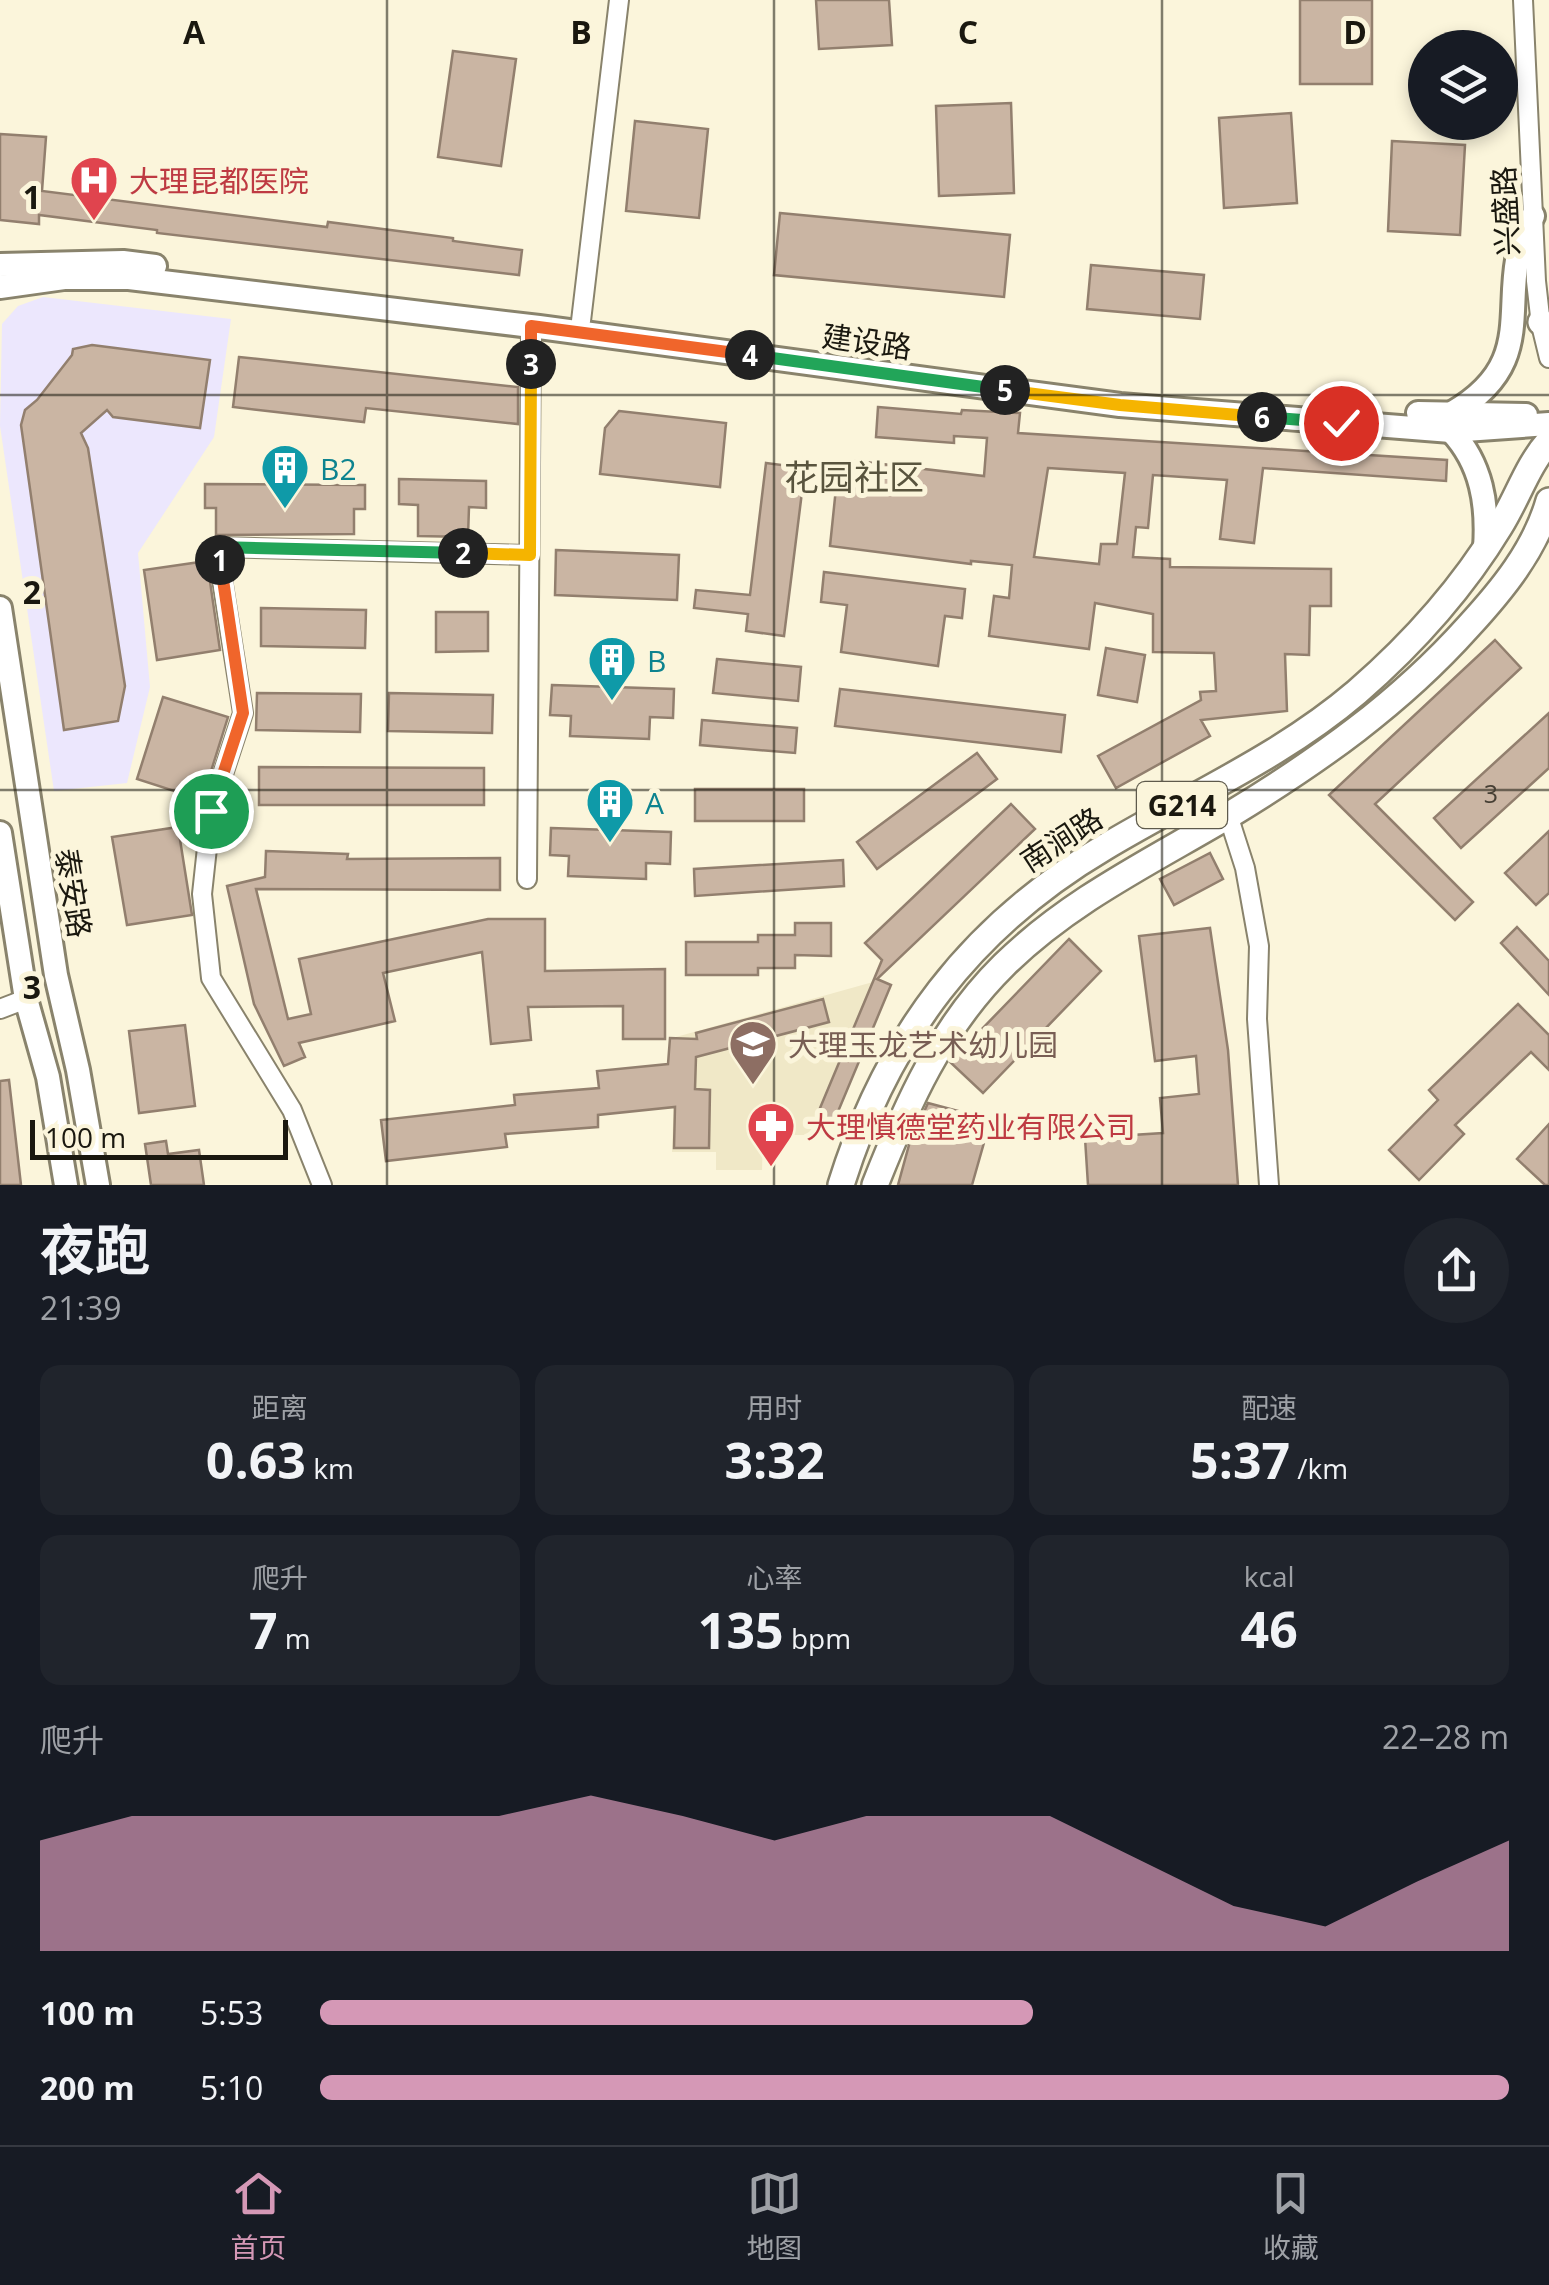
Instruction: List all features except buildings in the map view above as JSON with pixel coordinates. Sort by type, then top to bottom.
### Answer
[{"type":"highway","name":"南涧路","points":[[841,1185],[865,1118],[898,1050],[930,1002],[972,951],[1026,901],[1076,865],[1300,736],[1370,680],[1429,618],[1486,548],[1532,461],[1549,440]]},
{"type":"highway","name":"G214","points":[[875,1185],[922,1075],[944,1038],[992,977],[1078,904],[1330,750],[1389,705],[1434,664],[1488,605],[1520,563],[1549,501]]},
{"type":"highway","points":[[1488,605],[1549,546]]},
{"type":"highway","points":[[1214,788],[1228,815]]},
{"type":"main road","points":[[1486,548],[1486,513],[1480,481],[1468,453],[1448,423],[1492,387],[1519,354],[1522,251],[1533,216]]},
{"type":"main road","name":"建设路","points":[[0,265],[122,262],[1114,390],[1448,423]]},
{"type":"main road","name":"建设路","points":[[0,287],[64,278],[129,278],[531,326],[1120,405],[1448,423],[1522,414],[1549,422]]},
{"type":"main road","name":"泰安路","points":[[0,608],[56,974],[98,1185]]},
{"type":"main road","points":[[0,833],[26,1000],[48,1077],[66,1185]]},
{"type":"street","points":[[581,321],[619,0]]},
{"type":"street","name":"兴盛路","points":[[1523,0],[1533,216],[1549,358]]},
{"type":"street","points":[[527,879],[531,326]]},
{"type":"street","points":[[322,1185],[292,1110],[211,978],[202,894],[211,811],[243,713],[218,547],[530,555]]},
{"type":"street","points":[[1228,815],[1245,868],[1258,946],[1257,1018],[1269,1185]]},
{"type":"street","points":[[0,1009],[26,1000]]},
{"type":"shaded area","points":[[43,297],[231,319],[214,437],[138,553],[150,687],[127,783],[54,791],[0,426],[2,324],[18,306]]},
{"type":"shaded area","name":"大理玉龙艺术幼儿园","points":[[873,982],[812,1135],[763,1135],[762,1170],[716,1170],[716,1152],[672,1152],[676,1037]]},
{"type":"place","name":"大理昆都医院","points":[[94,222]]},
{"type":"place","name":"B2","points":[[285,510]]},
{"type":"place","name":"B","points":[[612,702]]},
{"type":"place","name":"A","points":[[610,844]]},
{"type":"place","name":"大理玉龙艺术幼儿园","points":[[753,1086]]},
{"type":"place","name":"大理慎德堂药业有限公司","points":[[771,1168]]},
{"type":"district","name":"花园社区","points":[[854,476]]},
{"type":"route","points":[[211,811],[243,713],[218,547],[530,555],[531,326],[1120,405],[1341,423]]}]
